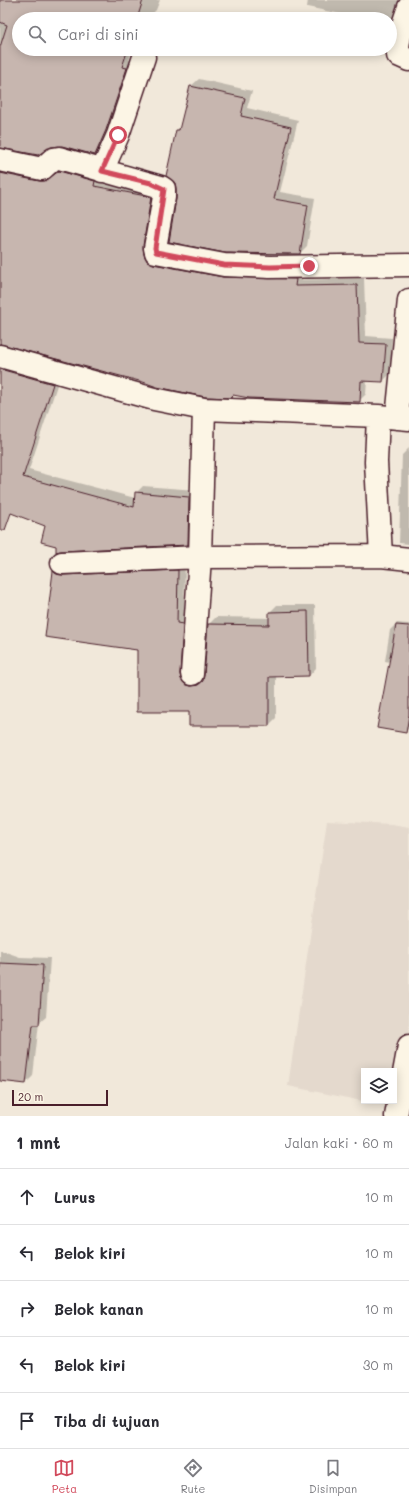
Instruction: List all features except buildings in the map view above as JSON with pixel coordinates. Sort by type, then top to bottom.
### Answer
[{"type":"street","points":[[409,7],[402,28],[398,55],[409,60]]},
{"type":"street","points":[[102,171],[118,135],[144,57]]},
{"type":"street","points":[[0,160],[42,169],[53,159],[59,158],[102,171],[151,183],[164,189],[155,248],[156,252],[224,265],[270,267],[409,264]]},
{"type":"street","points":[[381,556],[376,462],[395,418],[409,300]]},
{"type":"street","points":[[0,356],[154,399],[204,409],[395,418]]},
{"type":"street","points":[[192,674],[200,558],[204,409]]},
{"type":"street","points":[[62,563],[200,558],[381,556],[409,559]]},
{"type":"street","points":[[396,1116],[409,1046]]},
{"type":"shaded area","points":[[327,821],[392,824],[409,827],[409,1116],[386,1116],[387,1106],[377,1104],[397,1104],[397,1068],[361,1068],[361,1101],[288,1086]]},
{"type":"route","points":[[118,135],[102,171],[151,183],[164,189],[164,197],[155,248],[156,252],[224,265],[270,267],[309,266]]}]
